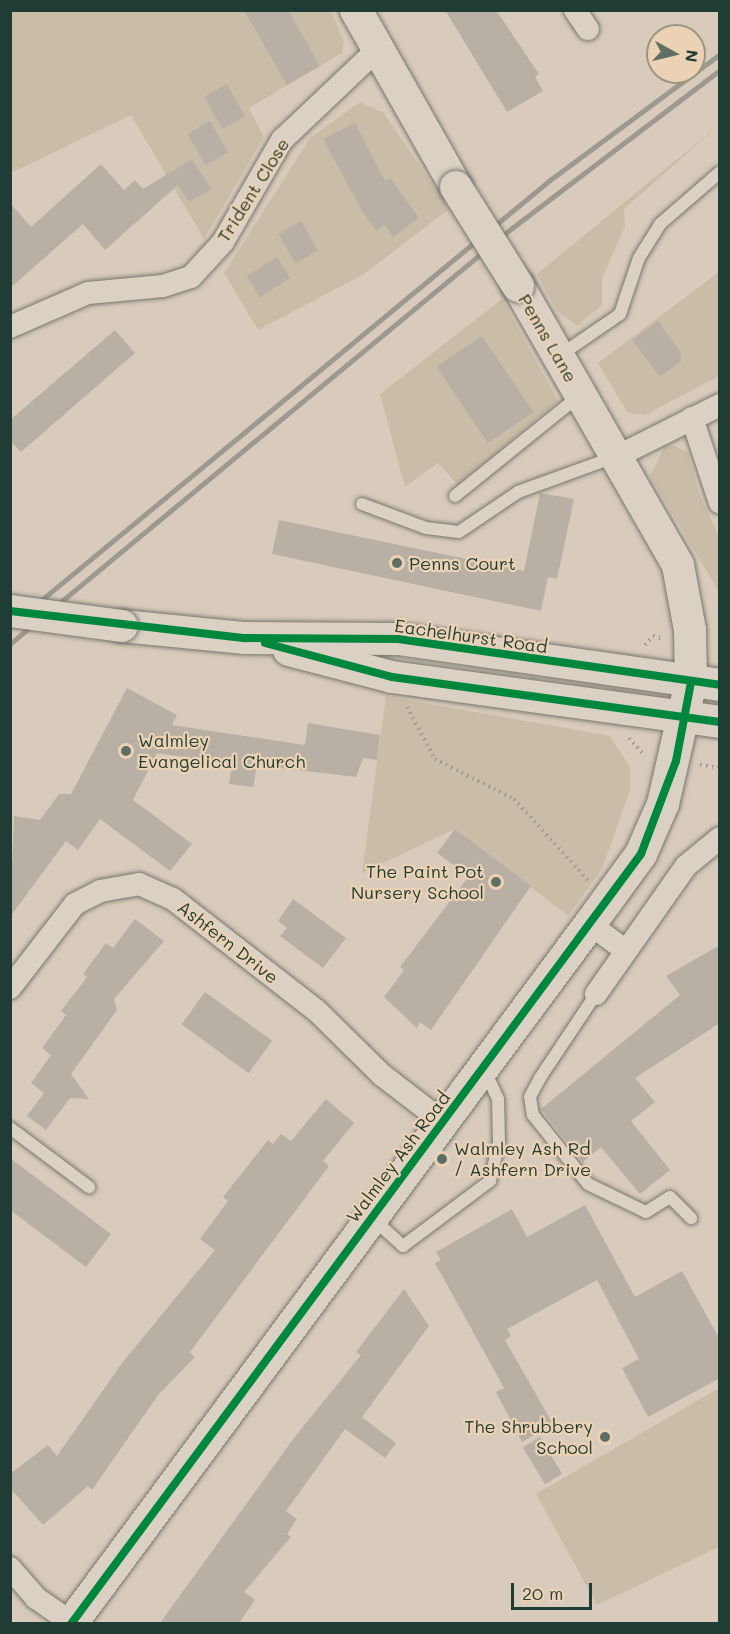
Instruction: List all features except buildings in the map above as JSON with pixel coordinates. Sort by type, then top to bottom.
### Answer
[{"type":"main road","name":"Penns Lane","points":[[356,10],[456,188],[518,286],[678,565],[690,630],[705,684]]},
{"type":"main road","name":"Eachelhurst Road","points":[[10,611],[122,626],[245,638],[399,639],[705,684]]},
{"type":"main road","name":"Eachelhurst Road","points":[[245,638],[392,677],[720,722]]},
{"type":"main road","name":"Walmley Ash Road","points":[[71,1623],[641,854],[663,804],[685,719],[705,684]]},
{"type":"street","points":[[575,10],[588,29]]},
{"type":"street","name":"Trident Close","points":[[10,327],[88,293],[163,286],[191,277],[223,242],[282,140],[378,49]]},
{"type":"street","points":[[616,456],[720,405]]},
{"type":"street","points":[[692,418],[720,503]]},
{"type":"street","points":[[596,994],[686,866],[720,838]]},
{"type":"street","name":"Ashfern Drive","points":[[10,988],[75,904],[100,891],[139,884],[173,899],[317,1011],[382,1075],[442,1122]]},
{"type":"street","points":[[590,924],[626,951]]},
{"type":"street","points":[[10,1568],[36,1598],[71,1623]]},
{"type":"lane","points":[[558,356],[606,328],[620,314],[639,258],[660,224],[720,172]]},
{"type":"lane","points":[[455,496],[580,395]]},
{"type":"lane","points":[[362,504],[426,528],[459,532],[518,492],[616,456]]},
{"type":"lane","points":[[596,994],[540,1078],[530,1097],[533,1115],[588,1184],[646,1212],[670,1197],[691,1218]]},
{"type":"lane","points":[[372,1218],[403,1246],[490,1181],[499,1142],[498,1100],[484,1067]]},
{"type":"lane","points":[[10,1128],[89,1187]]},
{"type":"path","points":[[392,677],[435,759],[514,799],[594,886]]},
{"type":"path","points":[[643,756],[646,764]]},
{"type":"shaded area","points":[[10,11],[331,11],[344,41],[342,53],[249,108],[264,137],[204,239],[131,115],[11,173]]},
{"type":"shaded area","points":[[360,102],[384,113],[449,209],[364,274],[258,330],[224,273],[310,138]]},
{"type":"shaded area","points":[[719,125],[624,209],[625,226],[602,278],[602,305],[577,326],[556,310],[537,274]]},
{"type":"shaded area","points":[[719,272],[719,376],[645,415],[627,412],[598,363]]},
{"type":"shaded area","points":[[502,299],[558,401],[458,485],[438,463],[405,487],[380,394]]},
{"type":"shaded area","points":[[673,445],[688,453],[700,496],[719,536],[719,592],[650,476],[665,446]]},
{"type":"shaded area","points":[[386,696],[610,736],[630,767],[630,790],[602,869],[568,916],[455,829],[362,873]]},
{"type":"shaded area","points":[[719,1388],[719,1547],[597,1605],[536,1494]]},
{"type":"railway","points":[[10,626],[550,180],[720,54]]},
{"type":"railway","points":[[10,644],[512,228],[720,70]]},
{"type":"cycle path","points":[[10,611],[245,638],[398,639],[720,685]]},
{"type":"cycle path","points":[[265,643],[392,677],[720,722]]},
{"type":"cycle path","points":[[71,1624],[641,854],[676,761],[691,682]]},
{"type":"place","name":"Penns Court","points":[[397,563]]},
{"type":"place","name":"Walmley Evangelical Church","points":[[126,751]]},
{"type":"place","name":"The Paint Pot Nursery School","points":[[496,882]]},
{"type":"place","name":"Walmley Ash Rd / Ashfern Drive","points":[[442,1159]]},
{"type":"place","name":"The Shrubbery School","points":[[605,1437]]}]
